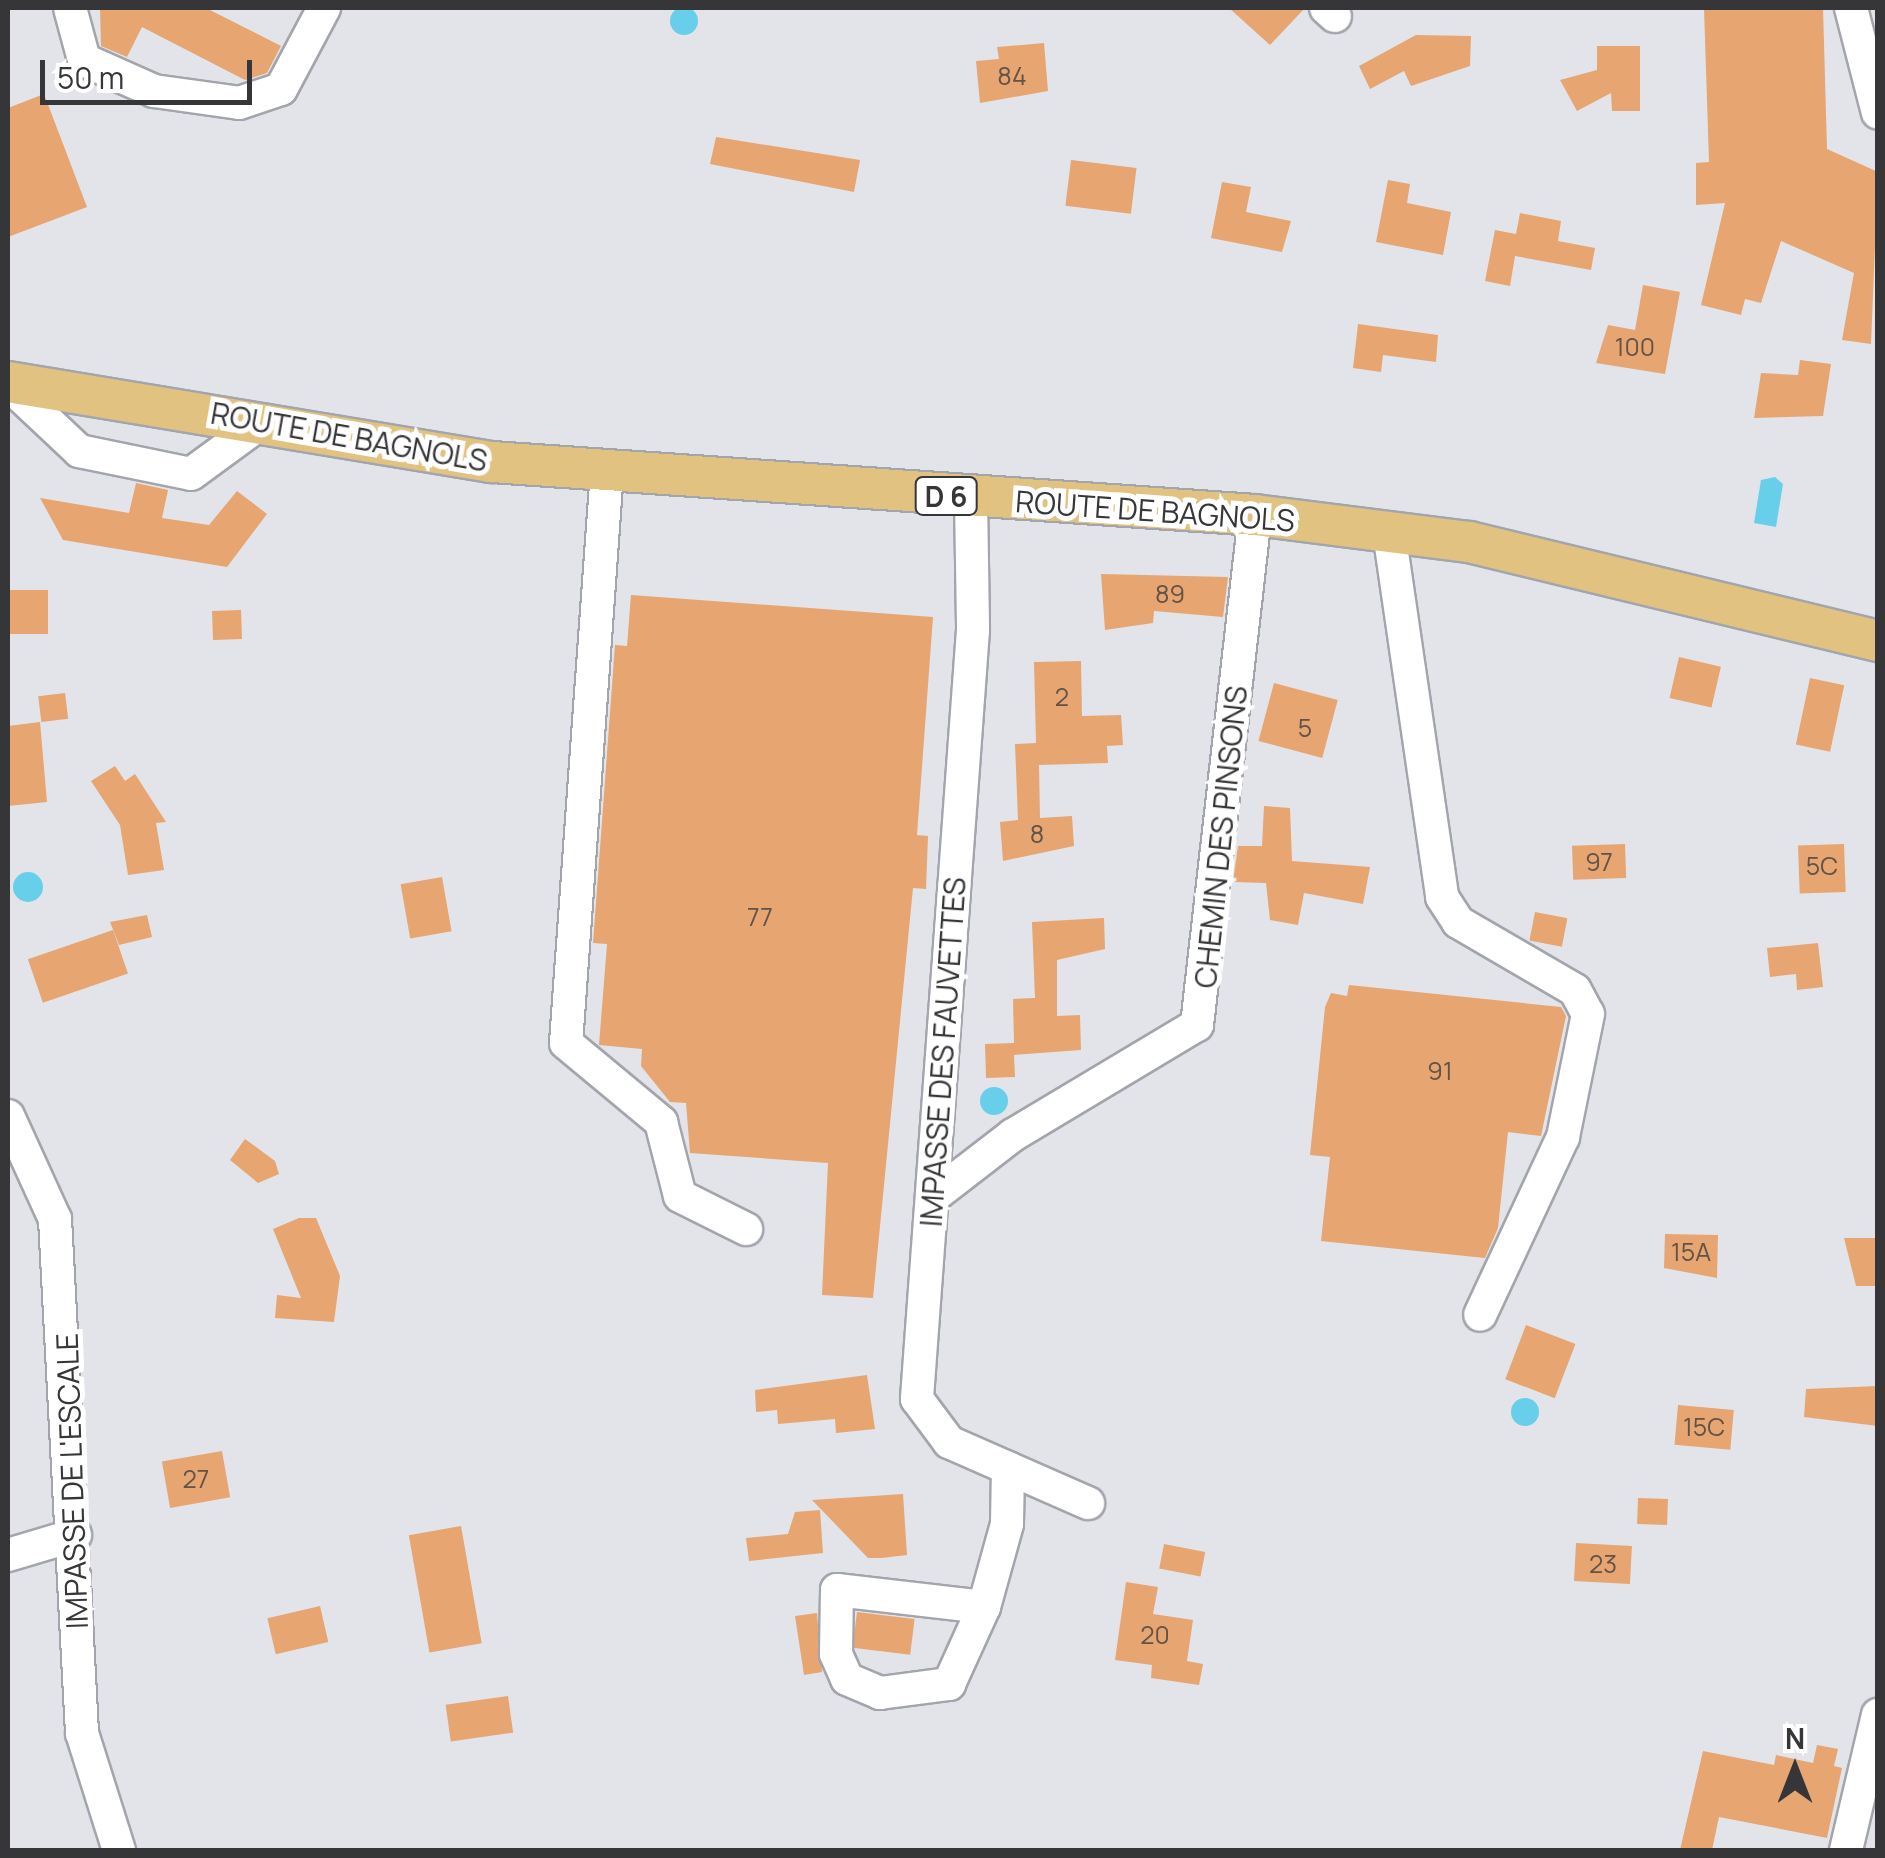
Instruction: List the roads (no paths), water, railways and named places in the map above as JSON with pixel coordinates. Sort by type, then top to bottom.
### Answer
[{"type":"main road","name":"ROUTE DE BAGNOLS","points":[[8,383],[492,462],[1255,516],[1469,542],[1878,641]]},
{"type":"street","points":[[70,8],[84,60],[154,92],[239,103],[281,89],[324,8]]},
{"type":"street","points":[[1851,8],[1878,113]]},
{"type":"street","points":[[8,383],[78,451],[190,474],[262,422]]},
{"type":"street","points":[[607,471],[566,1042],[661,1122],[680,1196],[746,1229]]},
{"type":"street","name":"IMPASSE DES FAUVETTES","points":[[970,498],[973,630],[917,1400],[949,1442],[1088,1502]]},
{"type":"street","name":"CHEMIN DES PINSONS","points":[[934,1196],[1012,1135],[1197,1024],[1255,516]]},
{"type":"street","points":[[1389,532],[1442,897],[1458,922],[1575,990],[1588,1014],[1564,1137],[1480,1315]]},
{"type":"street","name":"IMPASSE DE L'ESCALE","points":[[8,1116],[55,1219],[75,1535],[82,1733],[119,1850]]},
{"type":"street","points":[[984,1608],[837,1590],[836,1654],[847,1679],[880,1692],[949,1684],[984,1608],[1007,1524],[1008,1468]]},
{"type":"street","points":[[8,1555],[75,1535]]},
{"type":"street","points":[[1846,1850],[1878,1716]]},
{"type":"water","points":[[684,7],[694,11],[698,21],[694,31],[684,35],[674,31],[670,21],[674,11]]},
{"type":"water","points":[[1775,477],[1783,484],[1776,527],[1754,523],[1761,480]]},
{"type":"water","points":[[28,872],[42,881],[43,887],[34,901],[28,902],[14,893],[13,887],[22,873]]},
{"type":"water","points":[[994,1087],[1004,1091],[1008,1101],[1004,1111],[994,1115],[984,1111],[980,1101],[984,1091]]},
{"type":"water","points":[[1525,1398],[1535,1402],[1539,1412],[1535,1422],[1525,1426],[1515,1422],[1511,1412],[1515,1402]]}]
